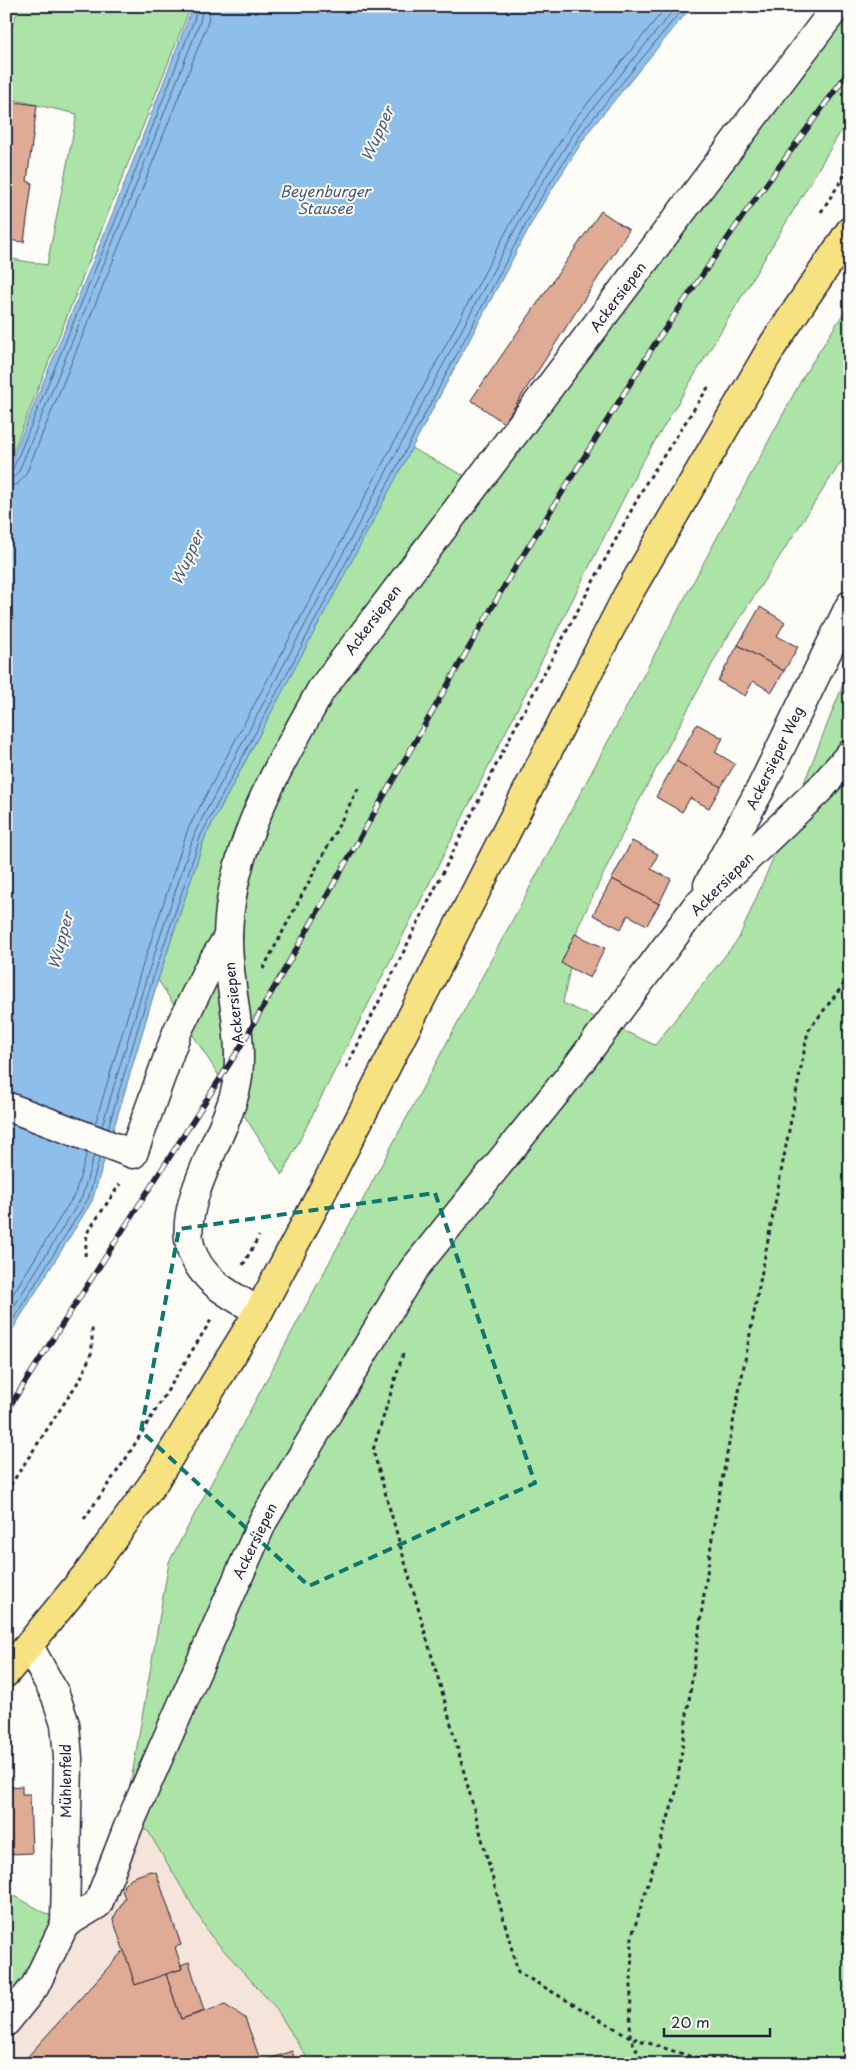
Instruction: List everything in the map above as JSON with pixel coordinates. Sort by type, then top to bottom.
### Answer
[{"type":"main road","points":[[6,1673],[91,1568],[154,1482],[259,1311],[324,1189],[626,596],[773,345],[850,231]]},
{"type":"street","name":"Ackersiepen","points":[[259,1311],[227,1293],[202,1270],[190,1245],[188,1230],[198,1188],[237,1084],[239,1049],[230,982],[228,937],[230,909],[235,881],[249,834],[264,794],[321,690],[837,6]]},
{"type":"street","name":"Ackersieper Weg","points":[[695,908],[760,790],[850,605]]},
{"type":"street","name":"Ackersiepen","points":[[65,1924],[98,1904],[128,1827],[263,1520],[413,1270],[572,1073],[695,908],[822,787],[850,754]]},
{"type":"street","points":[[6,1106],[123,1150],[208,969],[228,937]]},
{"type":"street","name":"Mühlenfeld","points":[[6,2022],[35,1986],[65,1924],[68,1758],[65,1724],[55,1694],[29,1646]]},
{"type":"path","points":[[260,974],[360,785]]},
{"type":"path","points":[[644,2064],[630,2037],[632,1936],[676,1792],[715,1517],[808,1031],[850,976]]},
{"type":"path","points":[[85,1256],[87,1233],[124,1179],[123,1150]]},
{"type":"path","points":[[83,1520],[125,1460],[227,1293]]},
{"type":"path","points":[[6,1492],[82,1376],[92,1351],[92,1325]]},
{"type":"path","points":[[405,1349],[373,1450],[448,1713],[518,1972],[630,2037],[692,2057],[770,2064]]},
{"type":"highlighted area","points":[[435,1193],[535,1483],[309,1586],[141,1431],[179,1229]]},
{"type":"shaded area","points":[[124,1821],[148,1830],[210,1935],[275,2007],[311,2064],[6,2064],[6,2022],[99,1886]]},
{"type":"green space","points":[[6,6],[16,6],[6,35]]},
{"type":"green space","points":[[19,6],[191,6],[6,469],[6,258],[47,265],[77,114],[6,98],[6,44]]},
{"type":"green space","points":[[850,6],[850,116],[640,466],[282,1175],[158,980],[205,837],[411,448],[486,487]]},
{"type":"green space","points":[[850,303],[850,448],[723,644],[634,810],[578,927],[563,1003],[655,1045],[739,938],[786,828],[850,667],[850,2064],[311,2064],[275,2007],[210,1935],[148,1831],[124,1821],[169,1562],[804,375]]},
{"type":"green space","points":[[13,1895],[65,1924],[6,2022],[6,1896]]},
{"type":"water","name":"Beyenburger Stausee","points":[[193,6],[692,6],[589,131],[538,211],[205,837],[158,980],[92,1201],[6,1340],[6,473],[118,200]]},
{"type":"building","points":[[6,101],[37,105],[27,181],[32,183],[24,242],[6,240]]},
{"type":"building","points":[[601,211],[629,230],[504,423],[471,400]]},
{"type":"building","points":[[760,607],[785,622],[777,636],[798,647],[784,671],[738,645]]},
{"type":"building","points":[[738,645],[784,671],[772,692],[753,681],[745,696],[718,681]]},
{"type":"building","points":[[697,724],[723,738],[715,752],[735,764],[721,787],[676,761]]},
{"type":"building","points":[[676,761],[721,787],[709,808],[690,798],[682,812],[656,797]]},
{"type":"building","points":[[632,841],[658,854],[651,869],[671,879],[659,904],[612,879]]},
{"type":"building","points":[[612,879],[659,904],[647,925],[628,915],[621,929],[593,915]]},
{"type":"building","points":[[575,934],[605,948],[590,978],[561,963]]},
{"type":"building","points":[[22,1786],[22,1794],[30,1794],[32,1853],[10,1854],[10,1863],[6,1863],[6,1793],[8,1793],[8,1787]]},
{"type":"building","points":[[150,1871],[156,1872],[181,1945],[175,1947],[182,1969],[135,1985],[113,1919],[125,1898],[122,1890],[124,1885],[131,1878]]},
{"type":"building","points":[[124,1950],[135,1985],[166,1974],[181,2019],[225,2005],[245,2018],[261,2062],[292,2051],[296,2064],[21,2064]]},
{"type":"building","points":[[189,1962],[204,2011],[181,2019],[166,1974],[182,1969],[181,1965]]},
{"type":"railway","points":[[6,1412],[239,1049],[510,576],[656,342],[743,216],[850,70]]},
{"type":"water label","name":"Wupper","points":[[378,134]]},
{"type":"water label","name":"Wupper","points":[[188,558]]},
{"type":"water label","name":"Wupper","points":[[61,941]]}]
